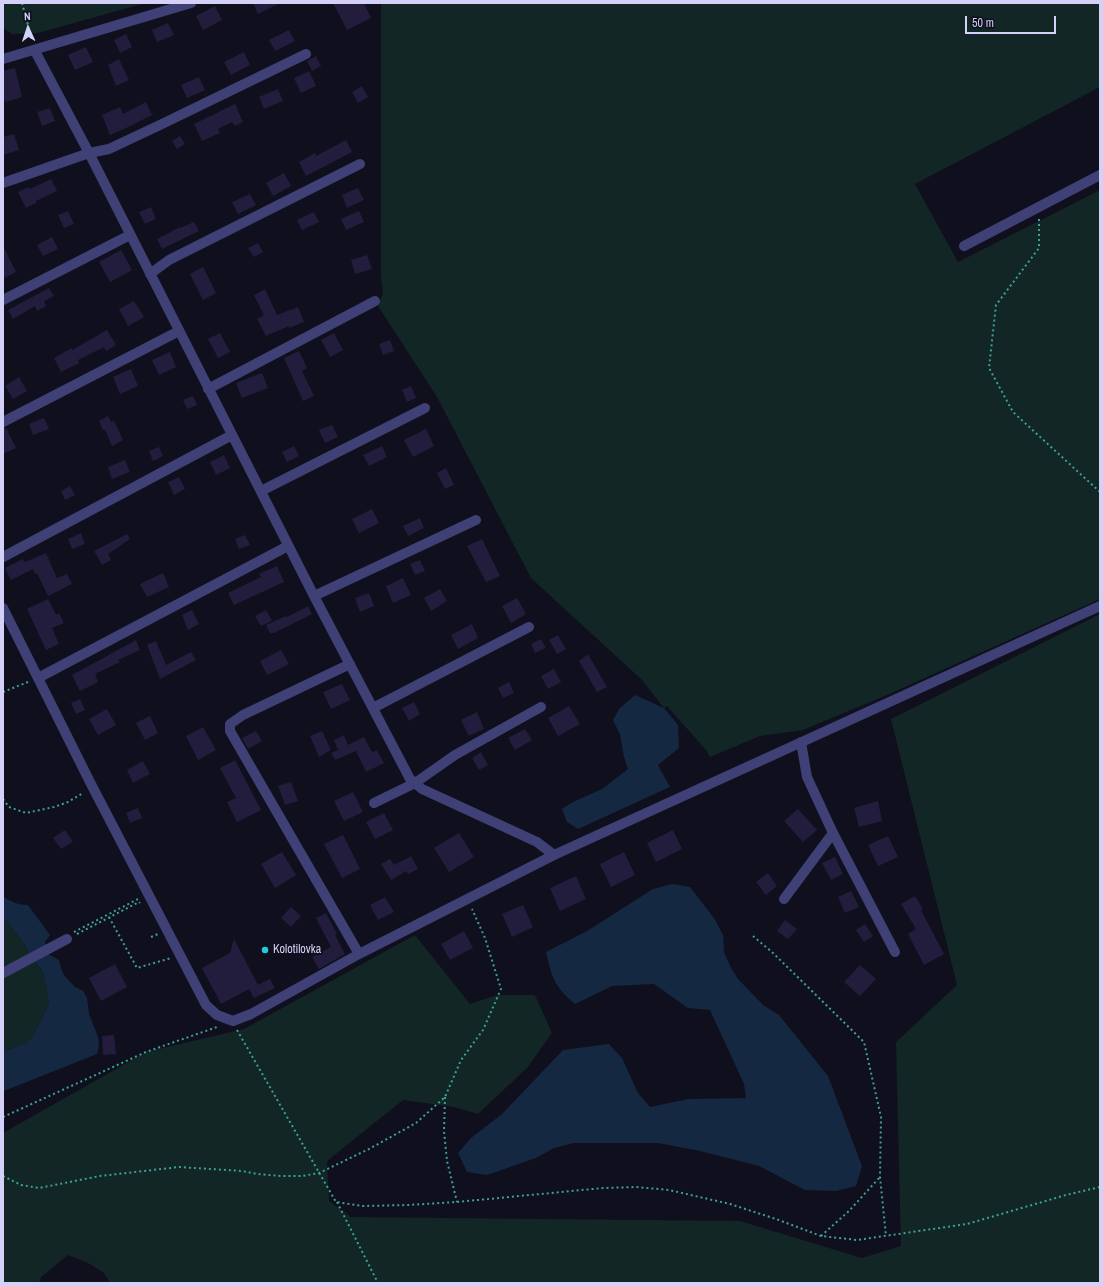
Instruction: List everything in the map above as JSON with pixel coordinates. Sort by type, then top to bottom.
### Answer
[{"type":"street","points":[[3,59],[35,51],[191,3]]},
{"type":"street","points":[[35,51],[89,153],[288,546],[410,778],[422,789],[537,842],[554,855]]},
{"type":"street","points":[[3,183],[89,153],[109,149],[306,54]]},
{"type":"street","points":[[150,274],[169,260],[360,164]]},
{"type":"street","points":[[964,246],[1100,175]]},
{"type":"street","points":[[3,300],[130,235]]},
{"type":"street","points":[[208,390],[375,301]]},
{"type":"street","points":[[3,422],[179,332]]},
{"type":"street","points":[[261,491],[425,408]]},
{"type":"street","points":[[3,557],[232,435]]},
{"type":"street","points":[[314,596],[476,520]]},
{"type":"street","points":[[38,678],[288,546]]},
{"type":"street","points":[[3,608],[91,784],[206,1005],[217,1015],[233,1021],[251,1014],[359,954],[554,855],[1100,606]]},
{"type":"street","points":[[373,708],[529,627]]},
{"type":"street","points":[[350,664],[243,715],[230,724],[230,732],[359,954]]},
{"type":"street","points":[[374,803],[415,783],[455,756],[541,707]]},
{"type":"street","points":[[801,742],[807,777],[833,833],[895,952]]},
{"type":"street","points":[[784,899],[833,833]]},
{"type":"street","points":[[3,973],[66,939]]},
{"type":"path","points":[[22,3],[35,51]]},
{"type":"path","points":[[1038,208],[1039,248],[996,305],[989,368],[1013,412],[1100,492]]},
{"type":"path","points":[[3,692],[38,678]]},
{"type":"path","points":[[3,799],[9,807],[26,813],[54,807],[68,802],[86,791],[91,784]]},
{"type":"path","points":[[66,939],[68,935],[148,894]]},
{"type":"path","points":[[457,1202],[445,1146],[445,1097],[461,1060],[483,1030],[501,989],[485,938],[467,899]]},
{"type":"path","points":[[66,939],[139,902],[142,904]]},
{"type":"path","points":[[109,917],[137,968],[171,958],[169,954]]},
{"type":"path","points":[[151,938],[159,933],[162,939]]},
{"type":"path","points":[[753,936],[772,952],[864,1042],[881,1117],[880,1177],[886,1236]]},
{"type":"path","points":[[3,1117],[146,1052],[233,1021],[336,1202],[378,1283]]},
{"type":"path","points":[[3,1176],[21,1185],[39,1188],[100,1176],[180,1166],[242,1170],[257,1174],[281,1176],[302,1176],[319,1173],[369,1149],[416,1123],[445,1097]]},
{"type":"path","points":[[821,1236],[849,1211],[880,1177]]},
{"type":"path","points":[[336,1202],[362,1206],[457,1202],[603,1188],[669,1190],[730,1204],[821,1236],[857,1240],[967,1224],[1066,1195],[1100,1188]]},
{"type":"green space","points":[[3,3],[146,3],[38,33],[12,34],[3,28]]},
{"type":"green space","points":[[381,3],[1100,3],[1100,87],[915,184],[958,262],[1100,190],[1100,599],[887,695],[803,730],[760,736],[710,757],[706,750],[667,706],[664,708],[642,680],[531,578],[437,397],[378,306],[383,293],[381,276]]},
{"type":"green space","points":[[1100,614],[1100,1283],[110,1283],[104,1273],[90,1264],[68,1255],[41,1277],[39,1283],[3,1283],[3,1133],[146,1052],[244,1029],[415,935],[470,1004],[497,995],[535,995],[552,1033],[527,1068],[478,1114],[454,1107],[403,1100],[327,1161],[329,1201],[351,1217],[740,1221],[862,1258],[901,1246],[896,1042],[957,985],[891,719]]},
{"type":"green space","points":[[3,917],[23,942],[30,955],[43,972],[49,1004],[34,1034],[26,1043],[3,1052]]},
{"type":"water","points":[[635,695],[664,708],[678,725],[679,748],[658,765],[670,787],[578,829],[567,822],[562,809],[573,802],[602,789],[628,769],[624,757],[620,734],[613,720],[619,709]]},
{"type":"water","points":[[672,884],[690,887],[714,918],[723,935],[724,952],[738,979],[763,1005],[779,1015],[828,1076],[862,1166],[856,1186],[836,1191],[805,1190],[759,1166],[700,1151],[658,1143],[574,1143],[554,1148],[536,1158],[487,1175],[467,1172],[458,1153],[471,1138],[502,1114],[563,1050],[609,1044],[622,1058],[638,1093],[650,1107],[688,1099],[746,1098],[744,1084],[710,1010],[688,1008],[654,984],[612,986],[575,1004],[562,992],[552,975],[546,952],[587,931],[653,889]]},
{"type":"water","points":[[3,892],[4,897],[18,904],[28,905],[50,935],[45,942],[48,954],[59,960],[64,975],[75,987],[83,991],[87,998],[89,1014],[98,1037],[99,1045],[97,1054],[4,1091],[3,1052],[26,1043],[34,1034],[49,1004],[43,972],[30,955],[23,942],[3,917]]},
{"type":"building","points":[[253,3],[280,3],[258,14]]},
{"type":"building","points":[[333,3],[364,3],[371,18],[347,30]]},
{"type":"building","points":[[215,6],[222,20],[203,30],[196,16]]},
{"type":"building","points":[[168,23],[174,35],[157,42],[152,30]]},
{"type":"building","points":[[289,30],[295,41],[275,51],[269,40]]},
{"type":"building","points":[[126,34],[132,47],[120,53],[114,40]]},
{"type":"building","points":[[86,47],[93,62],[75,70],[68,55]]},
{"type":"building","points":[[244,52],[250,65],[231,75],[224,62]]},
{"type":"building","points":[[316,56],[321,66],[312,71],[307,61]]},
{"type":"building","points":[[119,59],[129,80],[116,86],[108,65]]},
{"type":"building","points":[[15,68],[22,97],[5,102],[3,95],[3,71]]},
{"type":"building","points":[[309,71],[316,86],[301,93],[294,78]]},
{"type":"building","points":[[199,77],[205,90],[187,98],[181,85]]},
{"type":"building","points":[[362,86],[368,97],[358,103],[352,92]]},
{"type":"building","points":[[278,89],[283,101],[264,109],[259,97]]},
{"type":"building","points":[[146,102],[152,115],[110,135],[102,115],[120,107],[123,114]]},
{"type":"building","points":[[235,104],[243,122],[235,126],[232,122],[218,129],[220,133],[202,141],[194,124]]},
{"type":"building","points":[[50,108],[55,121],[42,126],[37,112]]},
{"type":"building","points":[[14,134],[19,150],[3,155],[3,137]]},
{"type":"building","points":[[180,136],[185,144],[177,149],[172,141]]},
{"type":"building","points":[[346,140],[352,152],[306,176],[299,162],[315,153],[316,156]]},
{"type":"building","points":[[284,173],[291,186],[273,196],[266,183]]},
{"type":"building","points":[[51,179],[57,191],[36,201],[36,203],[26,208],[18,192],[29,187],[30,189]]},
{"type":"building","points":[[358,188],[364,200],[347,208],[342,195]]},
{"type":"building","points":[[250,194],[256,205],[238,214],[232,202]]},
{"type":"building","points":[[151,207],[156,219],[145,224],[139,212]]},
{"type":"building","points":[[68,211],[74,224],[64,228],[58,215]]},
{"type":"building","points":[[359,211],[364,222],[346,230],[341,219]]},
{"type":"building","points":[[314,212],[319,222],[302,230],[297,220]]},
{"type":"building","points":[[194,222],[199,231],[162,249],[157,239],[180,227]]},
{"type":"building","points":[[52,237],[58,249],[43,256],[37,245]]},
{"type":"building","points":[[258,243],[263,252],[254,257],[248,248]]},
{"type":"building","points":[[3,246],[16,272],[3,279]]},
{"type":"building","points":[[121,250],[132,270],[110,282],[99,262]]},
{"type":"building","points":[[367,255],[372,269],[355,274],[351,260]]},
{"type":"building","points":[[203,267],[216,293],[203,300],[190,274]]},
{"type":"building","points":[[49,288],[54,296],[44,301],[46,306],[37,311],[35,306],[13,319],[8,310]]},
{"type":"building","points":[[265,289],[277,315],[298,307],[304,322],[289,328],[289,326],[266,336],[257,319],[264,315],[254,295]]},
{"type":"building","points":[[134,301],[144,317],[128,326],[119,309]]},
{"type":"building","points":[[107,330],[116,345],[106,351],[104,347],[78,360],[79,363],[61,372],[54,358],[72,348],[72,350]]},
{"type":"building","points":[[220,333],[230,352],[218,358],[208,339]]},
{"type":"building","points":[[334,333],[343,350],[330,357],[321,340]]},
{"type":"building","points":[[390,340],[394,351],[383,355],[379,344]]},
{"type":"building","points":[[299,351],[307,368],[302,371],[314,396],[303,401],[284,358]]},
{"type":"building","points":[[170,352],[176,367],[159,375],[152,360]]},
{"type":"building","points":[[131,369],[138,386],[120,394],[113,377]]},
{"type":"building","points":[[262,373],[268,388],[242,398],[236,383]]},
{"type":"building","points":[[19,377],[27,391],[13,399],[5,386]]},
{"type":"building","points":[[411,386],[416,398],[407,402],[402,390]]},
{"type":"building","points":[[193,396],[197,405],[187,409],[183,400]]},
{"type":"building","points":[[108,416],[111,422],[114,421],[123,440],[112,446],[99,421]]},
{"type":"building","points":[[44,418],[49,429],[33,435],[29,424]]},
{"type":"building","points":[[332,425],[338,437],[325,443],[319,430]]},
{"type":"building","points":[[3,428],[6,428],[16,448],[3,454]]},
{"type":"building","points":[[426,429],[434,446],[413,457],[404,440]]},
{"type":"building","points":[[294,446],[299,456],[287,462],[282,452]]},
{"type":"building","points":[[382,446],[387,457],[369,466],[363,455]]},
{"type":"building","points":[[159,447],[163,456],[153,461],[149,451]]},
{"type":"building","points":[[224,455],[230,468],[216,475],[210,462]]},
{"type":"building","points":[[125,460],[130,472],[112,479],[108,467]]},
{"type":"building","points":[[446,468],[454,485],[445,489],[437,473]]},
{"type":"building","points":[[179,477],[185,489],[174,495],[168,482]]},
{"type":"building","points":[[70,486],[75,495],[65,500],[61,491]]},
{"type":"building","points":[[372,509],[379,523],[359,533],[352,519]]},
{"type":"building","points":[[420,518],[424,528],[408,536],[403,526]]},
{"type":"building","points":[[81,533],[85,544],[72,549],[68,539]]},
{"type":"building","points":[[127,534],[130,539],[108,554],[111,560],[102,565],[94,551]]},
{"type":"building","points":[[245,535],[250,545],[239,549],[235,539]]},
{"type":"building","points":[[482,539],[500,576],[486,582],[467,546]]},
{"type":"building","points":[[46,553],[57,578],[67,574],[72,584],[48,596],[37,573],[35,574],[33,569],[11,580],[5,568],[23,559],[25,562]]},
{"type":"building","points":[[420,560],[425,571],[415,575],[410,564]]},
{"type":"building","points":[[277,566],[284,582],[234,605],[228,593],[261,577],[259,574]]},
{"type":"building","points":[[163,573],[169,587],[147,597],[140,584]]},
{"type":"building","points":[[403,578],[411,595],[393,603],[386,586]]},
{"type":"building","points":[[440,589],[447,601],[431,611],[424,598]]},
{"type":"building","points":[[369,593],[374,606],[360,612],[355,598]]},
{"type":"building","points":[[517,598],[526,614],[511,623],[502,606]]},
{"type":"building","points":[[48,599],[56,615],[59,613],[64,623],[52,628],[59,644],[46,650],[27,609]]},
{"type":"building","points":[[308,606],[312,614],[274,633],[270,633],[266,625],[286,616],[287,617]]},
{"type":"building","points":[[192,610],[199,624],[188,630],[182,615]]},
{"type":"building","points":[[266,610],[272,621],[261,626],[255,616]]},
{"type":"building","points":[[472,624],[478,638],[458,649],[451,635]]},
{"type":"building","points":[[558,635],[566,649],[557,654],[549,640]]},
{"type":"building","points":[[541,639],[546,648],[535,653],[531,644]]},
{"type":"building","points":[[136,640],[140,650],[118,660],[120,662],[95,674],[98,682],[80,691],[72,675]]},
{"type":"building","points":[[156,641],[166,665],[191,652],[196,660],[160,679],[147,645]]},
{"type":"building","points":[[281,650],[289,664],[267,675],[260,661]]},
{"type":"building","points":[[588,654],[607,687],[597,692],[579,661]]},
{"type":"building","points":[[554,669],[561,682],[548,689],[541,676]]},
{"type":"building","points":[[509,682],[514,693],[503,698],[498,688]]},
{"type":"building","points":[[342,684],[350,700],[331,709],[323,692]]},
{"type":"building","points":[[80,699],[85,710],[76,714],[71,703]]},
{"type":"building","points":[[414,702],[420,714],[409,721],[402,708]]},
{"type":"building","points":[[569,706],[580,724],[558,736],[548,718]]},
{"type":"building","points":[[107,709],[116,725],[98,735],[89,719]]},
{"type":"building","points":[[477,712],[484,729],[469,736],[461,720]]},
{"type":"building","points":[[150,716],[158,733],[145,740],[136,723]]},
{"type":"building","points":[[203,727],[216,750],[198,760],[186,736]]},
{"type":"building","points":[[525,729],[532,740],[515,750],[508,738]]},
{"type":"building","points":[[256,731],[262,741],[248,749],[242,738]]},
{"type":"building","points":[[322,731],[331,750],[319,757],[310,736]]},
{"type":"building","points":[[344,735],[348,745],[364,737],[372,752],[377,750],[384,763],[366,772],[356,751],[335,760],[331,753],[338,750],[334,740]]},
{"type":"building","points":[[481,752],[488,765],[479,770],[472,758]]},
{"type":"building","points":[[235,760],[261,810],[237,822],[227,802],[236,798],[220,768]]},
{"type":"building","points":[[143,761],[150,774],[133,783],[127,770]]},
{"type":"building","points":[[291,782],[298,801],[285,805],[278,786]]},
{"type":"building","points":[[353,792],[363,812],[344,821],[334,801]]},
{"type":"building","points":[[878,801],[882,821],[859,827],[854,808]]},
{"type":"building","points":[[138,808],[142,818],[130,823],[126,813]]},
{"type":"building","points":[[798,809],[817,830],[803,842],[784,821]]},
{"type":"building","points":[[384,813],[393,830],[375,839],[366,822]]},
{"type":"building","points":[[65,830],[73,842],[61,849],[53,838]]},
{"type":"building","points":[[673,830],[682,849],[656,862],[647,843]]},
{"type":"building","points":[[459,833],[474,857],[449,872],[434,848]]},
{"type":"building","points":[[343,835],[360,869],[342,878],[324,844]]},
{"type":"building","points":[[888,836],[898,857],[878,866],[868,845]]},
{"type":"building","points":[[282,852],[296,875],[275,888],[261,864]]},
{"type":"building","points":[[624,852],[635,875],[611,887],[600,864]]},
{"type":"building","points":[[411,856],[418,869],[408,874],[406,871],[391,880],[381,864],[390,859],[394,865]]},
{"type":"building","points":[[835,857],[843,874],[831,880],[822,863]]},
{"type":"building","points":[[768,873],[777,886],[766,895],[756,882]]},
{"type":"building","points":[[576,876],[586,899],[560,911],[550,888]]},
{"type":"building","points":[[851,891],[859,907],[845,913],[838,897]]},
{"type":"building","points":[[915,896],[923,909],[921,910],[944,954],[924,965],[908,934],[916,929],[901,904]]},
{"type":"building","points":[[385,897],[394,912],[378,920],[370,905]]},
{"type":"building","points":[[523,905],[533,927],[512,937],[502,914]]},
{"type":"building","points":[[291,907],[301,916],[291,927],[281,918]]},
{"type":"building","points":[[326,913],[345,954],[319,969],[312,957],[331,947],[316,918]]},
{"type":"building","points":[[785,920],[797,929],[788,939],[777,931]]},
{"type":"building","points":[[865,924],[873,936],[864,942],[856,930]]},
{"type":"building","points":[[464,931],[473,948],[450,960],[441,944]]},
{"type":"building","points":[[234,939],[258,985],[270,979],[275,988],[254,998],[249,989],[221,1004],[202,968],[230,953]]},
{"type":"building","points":[[115,964],[127,987],[101,1001],[89,978]]},
{"type":"building","points":[[860,965],[876,979],[860,996],[844,982]]},
{"type":"building","points":[[114,1035],[116,1054],[103,1055],[102,1036]]},
{"type":"place","name":"Kolotilovka","points":[[265,950]]}]
